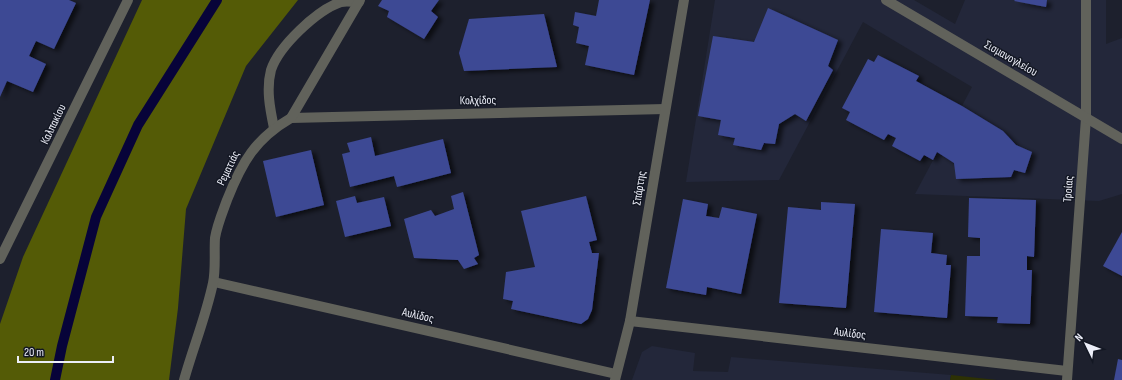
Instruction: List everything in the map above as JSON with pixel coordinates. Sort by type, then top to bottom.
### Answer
[{"type":"street","name":"Καλπακίου","points":[[0,259],[128,0]]},
{"type":"street","name":"Σπάρτης","points":[[616,377],[630,321],[684,0]]},
{"type":"street","name":"Σισμανογλείου","points":[[886,0],[1122,138]]},
{"type":"street","name":"Τροίας","points":[[1067,376],[1086,118],[1086,0]]},
{"type":"street","name":"Ρεματιάς","points":[[184,380],[214,282],[215,236],[224,207],[238,174],[247,157],[274,128],[291,118],[360,1]]},
{"type":"street","points":[[274,128],[268,99],[272,69],[286,43],[313,18],[341,2],[360,1]]},
{"type":"street","name":"Κολχίδος","points":[[291,118],[665,109]]},
{"type":"street","name":"Αυλίδος","points":[[214,282],[616,377]]},
{"type":"street","name":"Αυλίδος","points":[[630,321],[1067,376]]},
{"type":"shaded area","points":[[715,0],[914,0],[955,24],[965,0],[1106,0],[1106,44],[1122,38],[1122,194],[1099,201],[915,194],[972,87],[863,22],[779,180],[686,182]]},
{"type":"shaded area","points":[[652,346],[695,353],[693,371],[728,372],[731,357],[951,375],[950,380],[632,380],[642,352]]},
{"type":"green space","points":[[142,0],[298,0],[246,66],[186,209],[178,308],[169,380],[0,380],[0,324],[23,257]]},
{"type":"green space","points":[[951,375],[997,380],[950,380]]},
{"type":"building","points":[[0,0],[69,0],[76,3],[54,49],[36,41],[29,56],[46,64],[33,92],[7,81],[0,97]]},
{"type":"building","points":[[382,0],[439,0],[431,11],[438,17],[424,39],[387,17],[389,11],[378,6]]},
{"type":"building","points":[[599,0],[650,0],[634,75],[585,65],[589,46],[576,43],[579,27],[573,25],[575,12],[596,16]]},
{"type":"building","points":[[1047,0],[1046,7],[1014,1]]},
{"type":"building","points":[[768,8],[838,40],[828,66],[833,70],[806,121],[795,114],[779,124],[775,144],[764,143],[761,150],[733,145],[735,138],[718,135],[721,120],[698,116],[713,36],[754,42]]},
{"type":"building","points":[[544,14],[557,67],[464,71],[459,53],[469,19]]},
{"type":"building","points":[[878,55],[919,76],[916,81],[962,106],[1003,131],[1016,145],[1032,152],[1025,173],[1014,170],[1011,177],[956,179],[954,163],[937,152],[933,160],[924,155],[920,161],[892,146],[896,138],[888,134],[884,140],[846,120],[850,112],[842,108],[868,59],[874,62]]},
{"type":"building","points":[[371,137],[375,156],[443,139],[451,173],[397,187],[394,176],[350,187],[342,154],[350,152],[347,143]]},
{"type":"building","points":[[311,150],[324,205],[276,217],[263,161]]},
{"type":"building","points":[[463,192],[479,255],[474,258],[478,264],[464,269],[458,260],[414,258],[404,219],[431,210],[435,216],[454,209],[451,196]]},
{"type":"building","points":[[355,196],[357,203],[384,197],[391,226],[345,237],[336,201]]},
{"type":"building","points":[[586,196],[597,240],[589,242],[592,253],[599,253],[592,310],[588,319],[581,324],[511,309],[513,301],[503,299],[506,272],[535,267],[521,211]]},
{"type":"building","points":[[969,198],[1036,200],[1034,257],[1027,256],[1027,270],[1032,270],[1030,324],[997,323],[998,317],[965,316],[967,256],[980,256],[980,238],[968,237]]},
{"type":"building","points":[[683,199],[708,204],[706,216],[719,218],[722,207],[757,214],[741,294],[707,287],[706,295],[666,288]]},
{"type":"building","points":[[821,202],[855,204],[846,308],[779,303],[788,207],[821,210]]},
{"type":"building","points":[[881,229],[933,233],[931,253],[947,255],[946,265],[951,265],[947,318],[874,312]]},
{"type":"building","points":[[1122,232],[1122,276],[1103,266]]},
{"type":"building","points":[[1118,359],[1122,360],[1122,380],[1114,380]]},
{"type":"waterway","points":[[55,380],[62,346],[96,217],[138,125],[217,0]]}]
